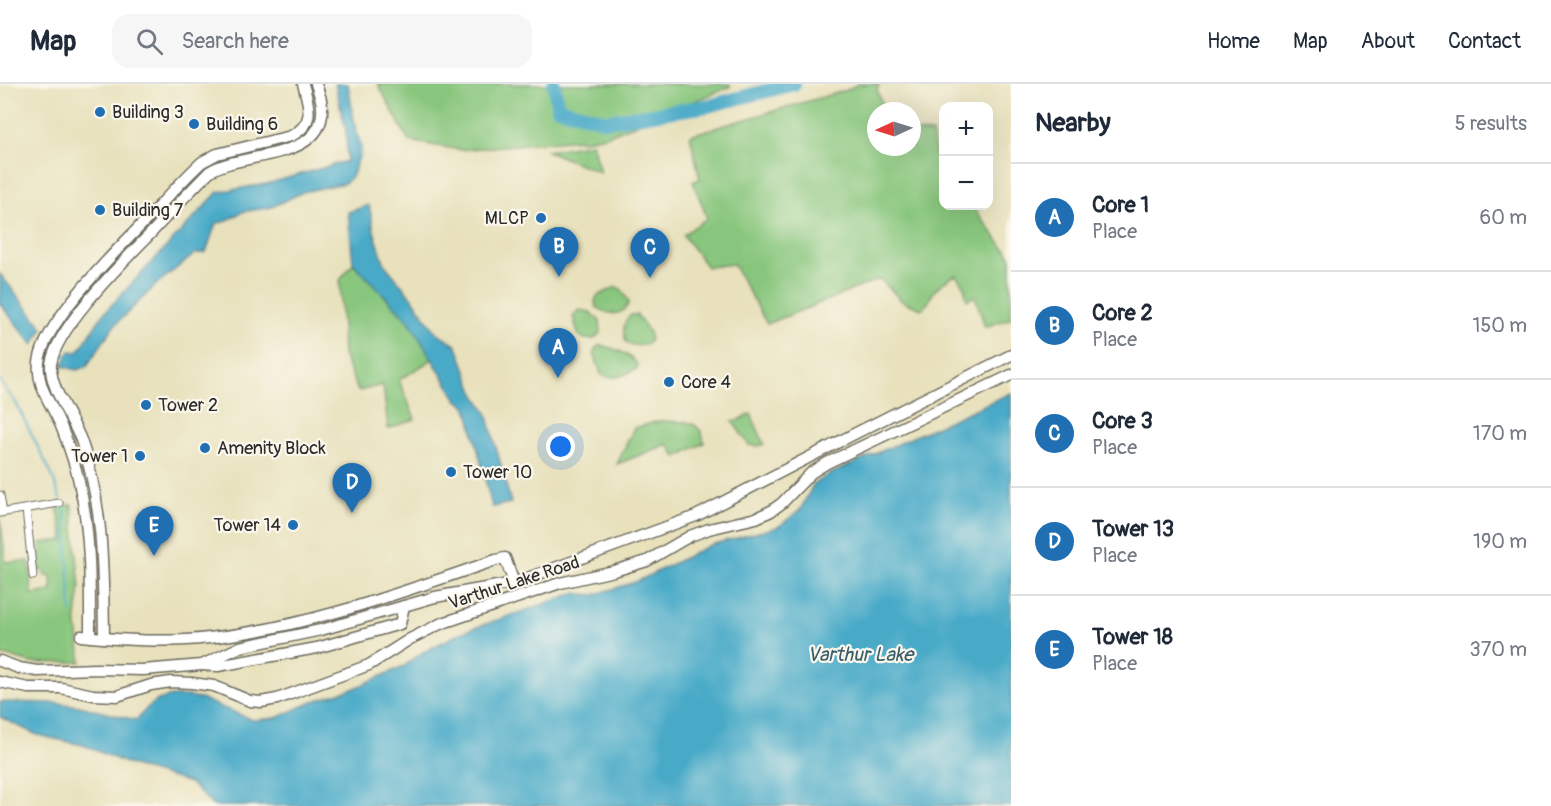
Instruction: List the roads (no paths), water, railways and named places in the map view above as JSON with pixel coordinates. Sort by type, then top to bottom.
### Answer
[{"type":"main road","points":[[303,84],[309,112],[300,130],[291,136],[217,154],[202,162],[111,256],[73,301],[55,327],[40,355],[40,384],[45,398],[54,410],[69,447],[85,513],[89,560],[86,636],[182,640],[236,634],[294,623],[344,610],[505,558],[514,583]]},
{"type":"main road","points":[[104,638],[103,560],[98,512],[88,462],[74,423],[54,387],[52,363],[61,341],[106,279],[209,172],[221,166],[295,147],[308,140],[317,128],[322,114],[316,84]]},
{"type":"main road","points":[[73,301],[83,309]]},
{"type":"main road","points":[[48,339],[61,341]]},
{"type":"main road","name":"Varthur Lake Road","points":[[202,665],[240,647],[321,630],[435,597],[514,583],[696,516],[856,432],[1011,355]]},
{"type":"main road","name":"Varthur Lake Road","points":[[0,682],[28,688],[61,688],[93,695],[117,696],[151,685],[171,682],[192,683],[214,686],[250,701],[261,702],[277,699],[369,665],[410,639],[440,624],[560,583],[647,561],[709,529],[756,518],[782,503],[811,473],[827,463],[1011,375]]},
{"type":"main road","points":[[85,513],[98,512]]},
{"type":"main road","name":"Varthur Lake Road","points":[[0,662],[37,671],[143,670],[202,665],[218,666],[317,648],[400,624],[404,606]]},
{"type":"main road","points":[[236,634],[240,647]]},
{"type":"street","points":[[0,495],[1,512],[58,503]]},
{"type":"street","points":[[26,509],[33,576]]},
{"type":"water","points":[[335,84],[348,84],[359,149],[354,173],[345,183],[303,192],[272,207],[242,212],[224,222],[216,223],[206,252],[195,254],[158,283],[114,326],[86,367],[77,370],[62,366],[70,351],[78,352],[104,313],[218,192],[266,184],[347,161],[346,131]]},
{"type":"water","points":[[369,205],[374,231],[385,265],[435,331],[457,346],[474,392],[487,413],[511,503],[492,507],[467,407],[457,400],[409,321],[353,263],[348,212]]},
{"type":"water","points":[[0,274],[43,328],[33,345],[0,304]]},
{"type":"water","name":"Varthur Lake","points":[[1011,393],[1011,806],[213,806],[190,783],[133,766],[83,745],[37,735],[0,717],[0,702],[58,703],[136,720],[158,700],[172,696],[188,696],[253,720],[276,718],[317,700],[355,688],[404,666],[420,654],[460,633],[575,593],[594,595],[638,581],[710,545],[778,527],[800,510],[813,485],[828,475]]},
{"type":"waterway","points":[[554,84],[558,108],[606,121],[708,106],[794,84]]},
{"type":"waterway","points":[[357,133],[361,151],[357,161]]},
{"type":"waterway","points":[[57,353],[69,356]]},
{"type":"waterway","points":[[0,381],[16,403],[52,475],[65,513],[71,612]]},
{"type":"place","name":"Building 3","points":[[100,112]]},
{"type":"place","name":"Building 6","points":[[194,124]]},
{"type":"place","name":"Building 7","points":[[100,210]]},
{"type":"place","name":"MLCP","points":[[541,218]]},
{"type":"place","name":"Core 2","points":[[559,277]]},
{"type":"place","name":"Core 3","points":[[650,278]]},
{"type":"place","name":"Core 1","points":[[558,378]]},
{"type":"place","name":"Core 4","points":[[669,382]]},
{"type":"place","name":"Tower 2","points":[[146,405]]},
{"type":"place","name":"Amenity Block","points":[[205,448]]},
{"type":"place","name":"Tower 1","points":[[140,456]]},
{"type":"place","name":"Tower 10","points":[[451,472]]},
{"type":"place","name":"Tower 13","points":[[352,513]]},
{"type":"place","name":"Tower 14","points":[[293,525]]},
{"type":"place","name":"Tower 18","points":[[154,556]]}]
